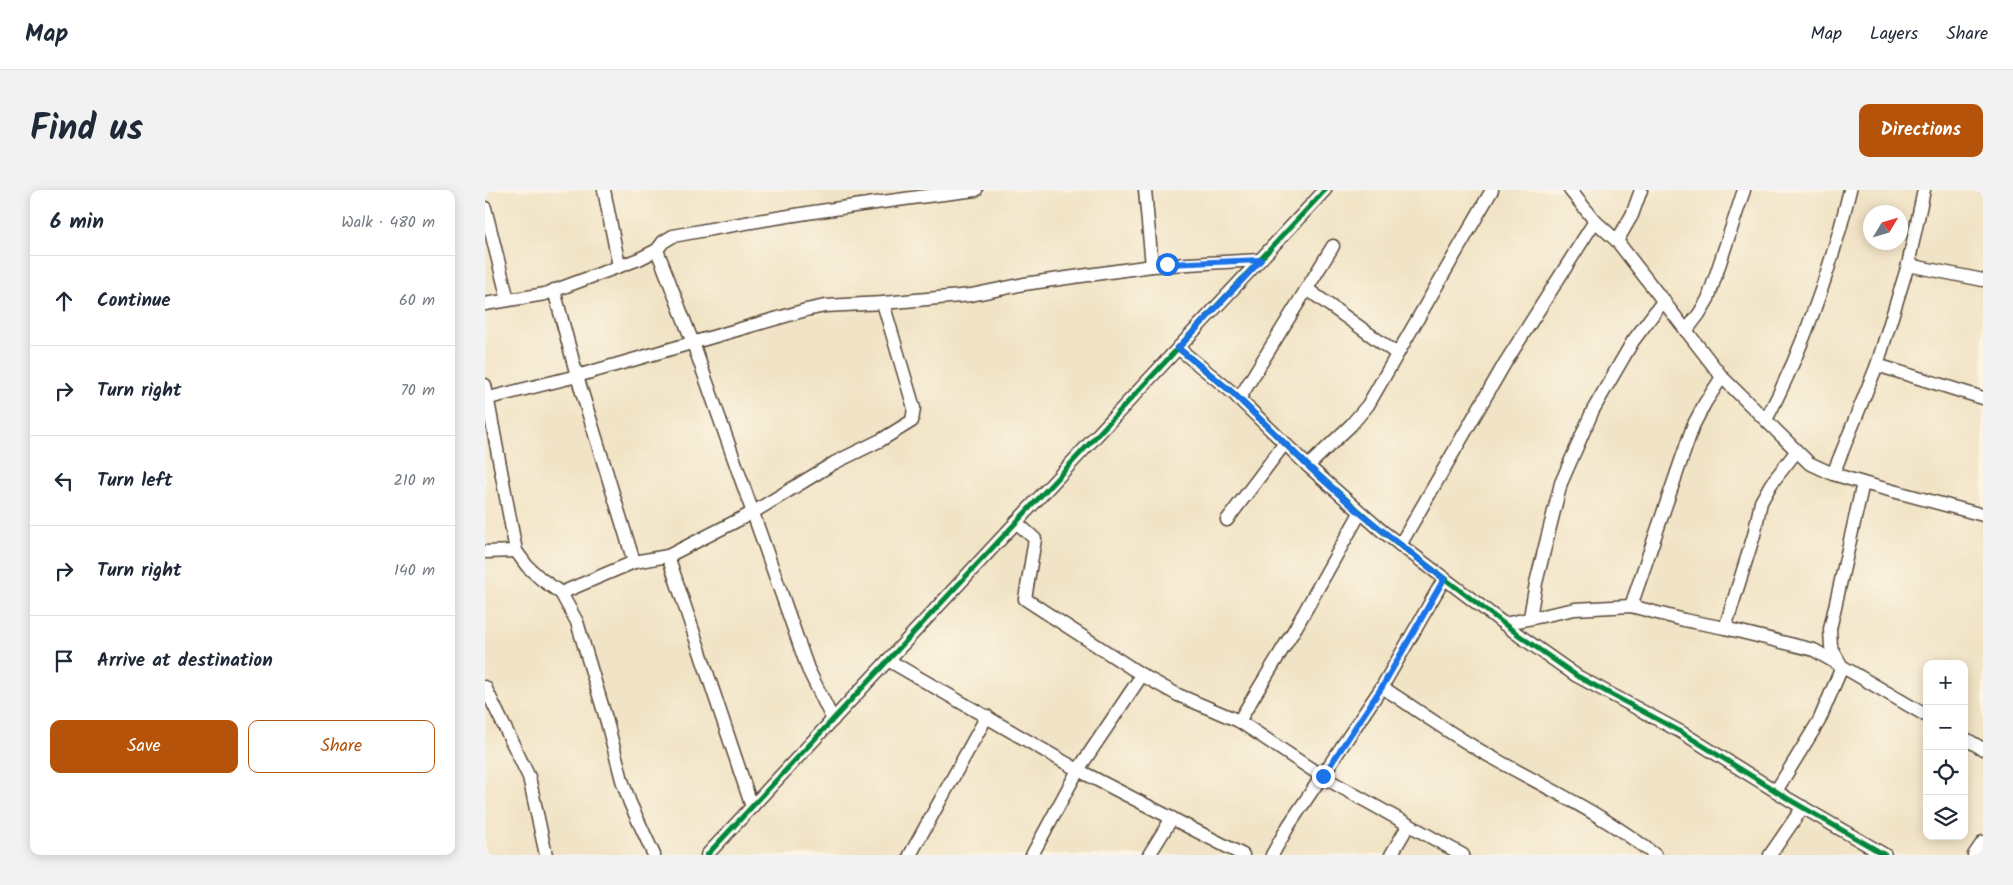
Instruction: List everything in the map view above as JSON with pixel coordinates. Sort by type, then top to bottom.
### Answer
[{"type":"street","points":[[604,190],[619,266]]},
{"type":"street","points":[[485,304],[554,290],[657,250],[663,242],[673,236],[760,219],[976,190]]},
{"type":"street","points":[[1145,190],[1152,266]]},
{"type":"street","points":[[707,855],[1325,190]]},
{"type":"street","points":[[1308,466],[1351,425],[1368,405],[1492,190]]},
{"type":"street","points":[[1570,190],[1595,221],[1617,241],[1722,377],[1809,463],[1833,474],[1863,483],[1983,515]]},
{"type":"street","points":[[1617,241],[1632,215],[1641,190]]},
{"type":"street","points":[[1686,331],[1708,299],[1744,190]]},
{"type":"street","points":[[1766,420],[1786,382],[1816,304],[1840,232],[1850,190]]},
{"type":"street","points":[[1833,474],[1877,365],[1908,265],[1924,190]]},
{"type":"street","points":[[485,208],[508,300]]},
{"type":"street","points":[[1400,545],[1505,363],[1595,221]]},
{"type":"street","points":[[1239,399],[1333,246]]},
{"type":"street","points":[[657,250],[693,343],[808,669],[833,720]]},
{"type":"street","points":[[489,398],[577,376],[825,306],[971,295],[1025,284],[1152,266],[1261,260]]},
{"type":"street","points":[[1908,265],[1983,280]]},
{"type":"street","points":[[1307,289],[1397,354]]},
{"type":"street","points":[[554,290],[577,376],[634,562]]},
{"type":"street","points":[[1529,617],[1561,484],[1593,410],[1633,341],[1664,300]]},
{"type":"street","points":[[561,594],[634,562],[667,556],[752,513],[834,463],[881,440],[912,421],[914,408],[883,303]]},
{"type":"street","points":[[1178,348],[1239,399],[1360,513],[1504,624],[1577,676],[1681,732],[1885,855]]},
{"type":"street","points":[[1877,365],[1983,398]]},
{"type":"street","points":[[1631,606],[1693,426],[1722,377]]},
{"type":"street","points":[[485,385],[489,398],[516,551],[527,566],[561,594],[577,622],[630,803],[654,855]]},
{"type":"street","points":[[1227,520],[1285,443]]},
{"type":"street","points":[[1725,628],[1754,535],[1761,502],[1771,484],[1796,452]]},
{"type":"street","points":[[1842,667],[1831,646],[1830,629],[1863,483]]},
{"type":"street","points":[[1239,722],[1296,627],[1360,513]]},
{"type":"street","points":[[1016,522],[1035,539],[1025,599],[1142,675],[1178,695],[1239,722],[1323,776],[1408,826],[1463,855]]},
{"type":"street","points":[[485,552],[516,551]]},
{"type":"street","points":[[667,556],[751,807]]},
{"type":"street","points":[[1272,855],[1289,825],[1382,687],[1444,579]]},
{"type":"street","points":[[1504,624],[1529,617],[1575,609],[1631,606],[1813,650],[1923,714]]},
{"type":"street","points":[[888,660],[1078,770],[1243,855]]},
{"type":"street","points":[[1776,791],[1819,721],[1842,667]]},
{"type":"street","points":[[1032,855],[1078,770],[1142,675]]},
{"type":"street","points":[[485,687],[529,777],[546,855]]},
{"type":"street","points":[[1382,687],[1493,758],[1560,794],[1634,839],[1655,855]]},
{"type":"street","points":[[911,855],[987,716]]},
{"type":"street","points":[[1968,740],[1983,749]]},
{"type":"street","points":[[1770,855],[1803,807]]},
{"type":"street","points":[[1149,855],[1172,818]]},
{"type":"street","points":[[1391,855],[1408,826]]},
{"type":"street","points":[[1974,855],[1983,842]]},
{"type":"cycle path","points":[[707,855],[1325,190]]},
{"type":"cycle path","points":[[1178,348],[1233,393],[1308,466],[1382,531],[1520,636],[1577,676],[1681,732],[1790,800],[1885,855]]},
{"type":"route","points":[[1167,264],[1261,260],[1178,348],[1233,393],[1308,466],[1360,513],[1444,579],[1382,687],[1323,776]]}]
